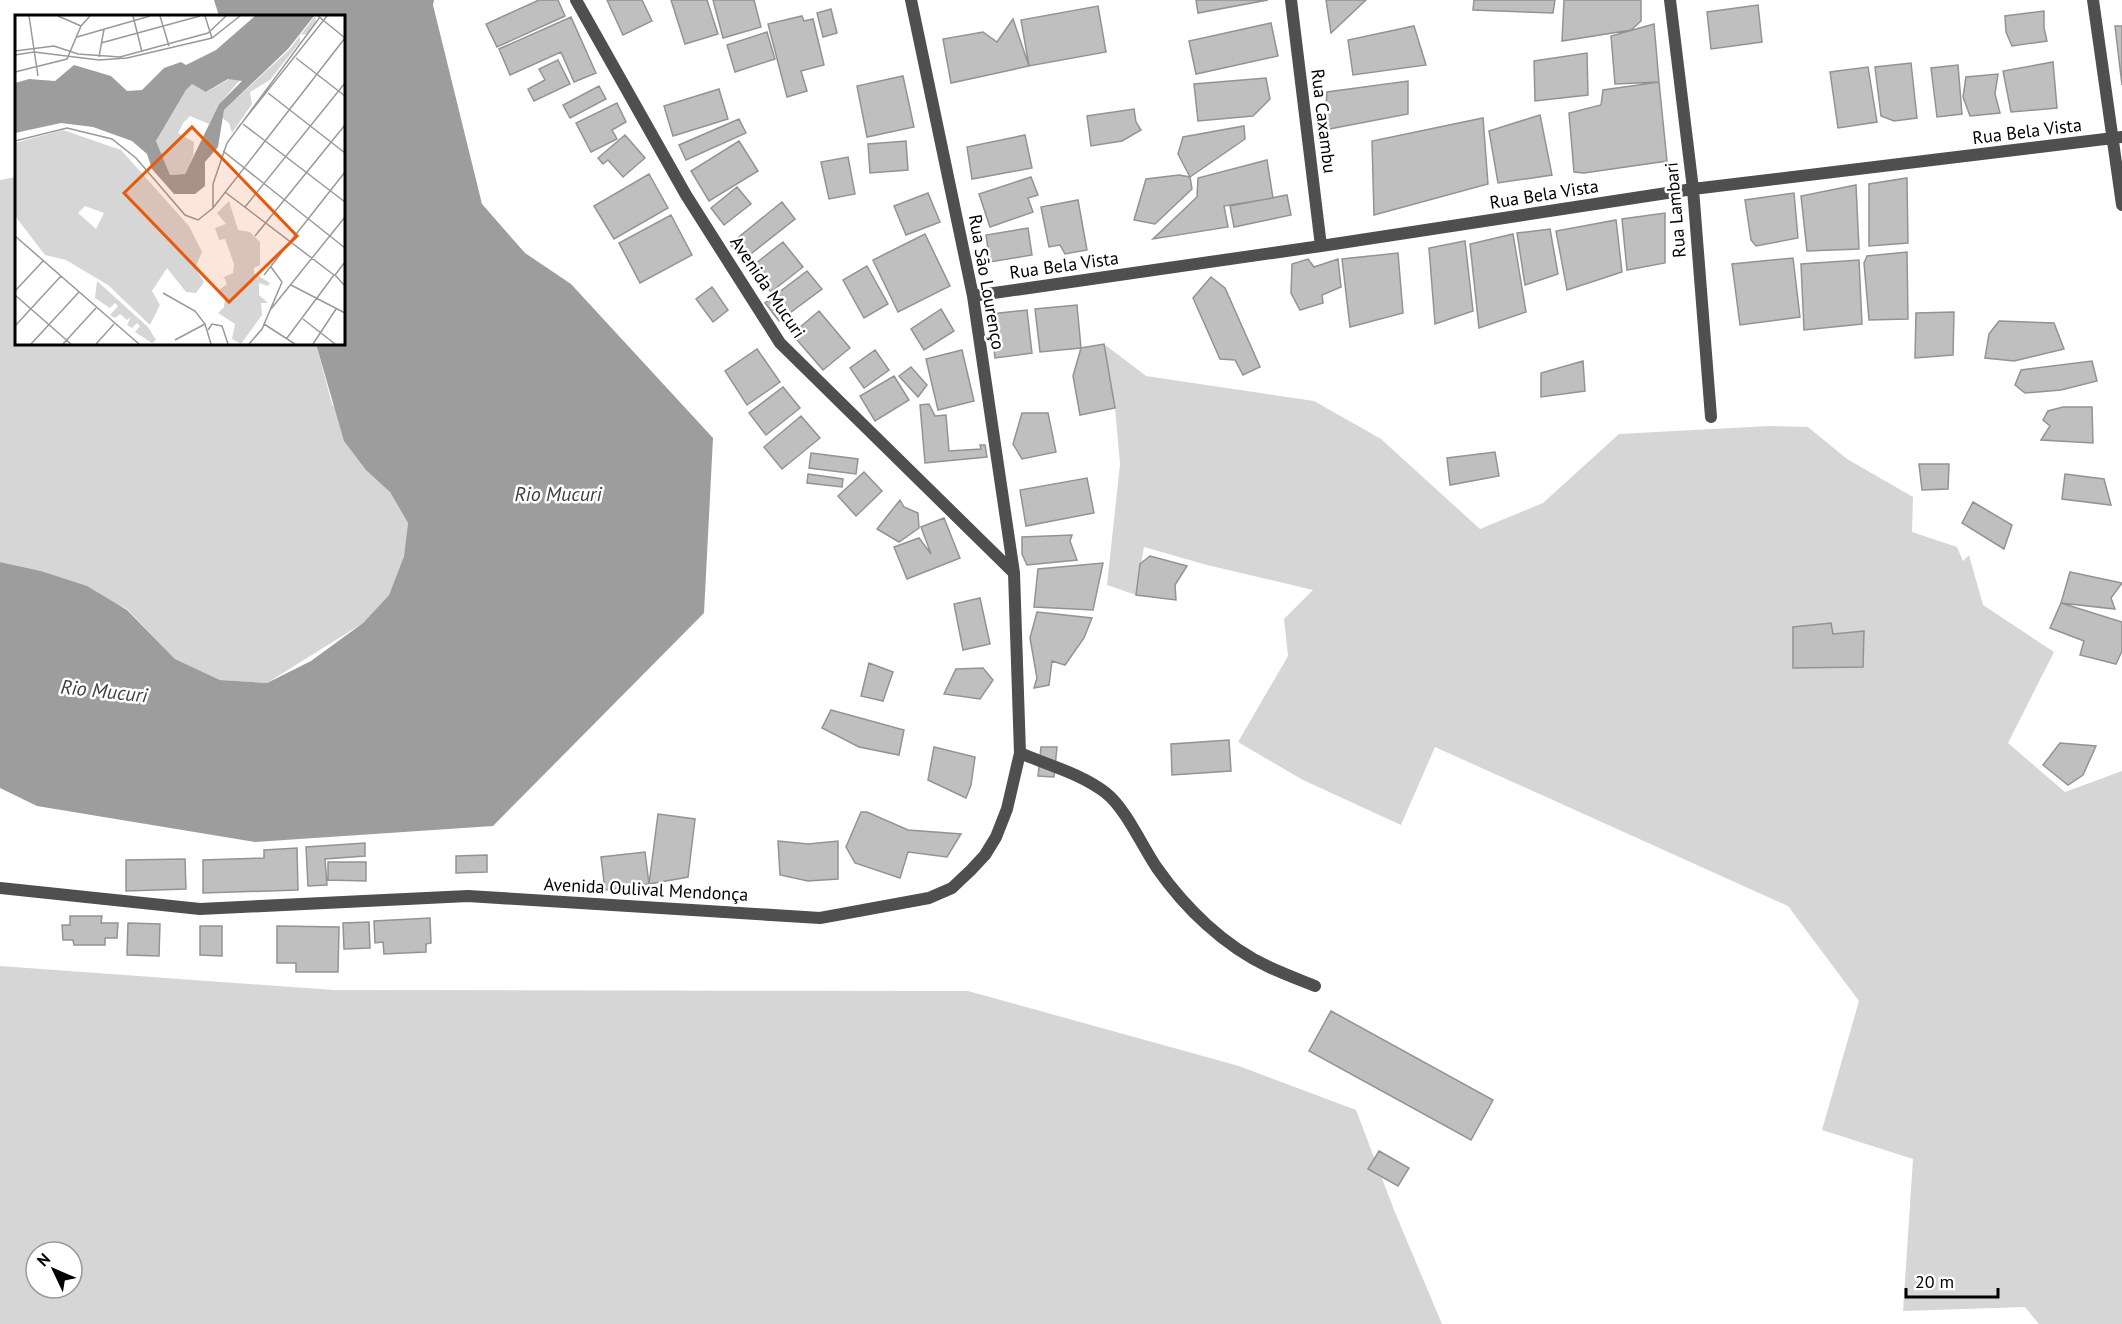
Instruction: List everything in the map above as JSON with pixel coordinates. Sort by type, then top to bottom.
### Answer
[{"type":"street","name":"Avenida Mucuri","points":[[576,0],[686,195],[780,343],[1014,573]]},
{"type":"street","name":"Rua São Lourenço","points":[[911,0],[973,296],[1014,573]]},
{"type":"street","name":"Rua Caxambu","points":[[1291,0],[1321,246]]},
{"type":"street","name":"Rua Lambari","points":[[1670,0],[1692,189],[1711,417]]},
{"type":"street","points":[[2093,0],[2118,138],[2122,205]]},
{"type":"street","name":"Rua Bela Vista","points":[[973,296],[1692,189],[2118,138]]},
{"type":"street","name":"Avenida Oulival Mendonça","points":[[0,888],[200,909],[468,896],[820,918],[929,898],[952,888],[985,855],[996,837],[1007,809],[1020,753],[1014,573]]},
{"type":"street","points":[[1020,753],[1091,782],[1108,795],[1125,815],[1142,847],[1162,876],[1210,928],[1239,950],[1267,966],[1315,986]]},
{"type":"shaded area","points":[[15,177],[15,345],[316,345],[332,404],[408,523],[404,556],[389,595],[363,623],[267,683],[220,680],[175,659],[127,609],[73,582],[41,571],[0,562],[0,180]]},
{"type":"shaded area","points":[[1104,344],[1146,376],[1314,401],[1381,439],[1480,529],[1543,503],[1619,434],[1769,426],[1808,427],[1847,459],[1913,497],[1912,532],[1957,547],[1963,561],[1969,555],[1983,605],[2054,652],[2008,743],[2065,792],[2122,771],[2122,1324],[2039,1324],[2025,1307],[1903,1311],[1913,1159],[1822,1130],[1859,1001],[1788,906],[1435,747],[1401,825],[1303,780],[1238,742],[1288,656],[1284,619],[1313,590],[1207,565],[1144,547],[1136,595],[1107,585],[1120,464],[1115,408]],"holes":[[[1831,623],[1833,634],[1863,667],[1793,668],[1793,627]]]},
{"type":"shaded area","points":[[0,966],[334,990],[968,991],[1239,1066],[1356,1110],[1394,1210],[1442,1324],[0,1324]]},
{"type":"water","name":"Rio Mucuri","points":[[214,0],[434,0],[433,5],[482,204],[525,253],[571,284],[713,438],[704,613],[493,826],[255,842],[37,806],[0,788],[0,562],[41,571],[87,586],[127,610],[175,659],[220,680],[267,683],[311,661],[363,623],[389,595],[404,556],[408,523],[390,492],[366,470],[344,441],[316,345],[345,345],[345,15],[219,15]]},
{"type":"building","points":[[539,0],[558,0],[565,16],[497,47],[486,24]]},
{"type":"building","points":[[607,0],[642,0],[652,21],[623,35]]},
{"type":"building","points":[[671,0],[707,0],[718,34],[685,44]]},
{"type":"building","points":[[713,0],[754,0],[761,27],[723,38]]},
{"type":"building","points":[[1196,0],[1268,0],[1198,13]]},
{"type":"building","points":[[1326,0],[1366,0],[1331,33]]},
{"type":"building","points":[[1474,0],[1555,0],[1553,13],[1473,10]]},
{"type":"building","points":[[1564,0],[1641,0],[1641,21],[1631,30],[1562,41]]},
{"type":"building","points":[[1758,5],[1762,42],[1711,49],[1707,12]]},
{"type":"building","points":[[1098,6],[1106,52],[1029,66],[1021,20]]},
{"type":"building","points":[[831,9],[837,33],[823,37],[817,13]]},
{"type":"building","points":[[2044,11],[2047,41],[2012,46],[2006,32],[2005,16]]},
{"type":"building","points":[[802,16],[804,21],[813,19],[824,65],[801,71],[807,91],[787,97],[768,24]]},
{"type":"building","points":[[571,17],[596,73],[574,82],[561,52],[510,75],[499,49]]},
{"type":"building","points":[[1013,19],[1029,66],[951,83],[943,39],[983,32],[997,42]]},
{"type":"building","points":[[1271,23],[1278,56],[1196,74],[1189,41]]},
{"type":"building","points":[[1654,24],[1659,82],[1615,84],[1611,36]]},
{"type":"building","points":[[1414,26],[1426,65],[1353,75],[1348,40]]},
{"type":"building","points":[[2115,26],[2122,26],[2122,85]]},
{"type":"building","points":[[767,32],[775,59],[735,72],[727,45]]},
{"type":"building","points":[[1587,53],[1588,95],[1535,101],[1534,61]]},
{"type":"building","points":[[558,60],[570,84],[534,101],[528,89],[545,80],[539,69]]},
{"type":"building","points":[[2053,62],[2057,108],[2011,112],[2003,71]]},
{"type":"building","points":[[1911,63],[1917,118],[1894,121],[1881,116],[1875,67]]},
{"type":"building","points":[[1958,65],[1962,114],[1937,117],[1931,68]]},
{"type":"building","points":[[1868,67],[1877,122],[1838,128],[1830,72]]},
{"type":"building","points":[[1998,74],[1995,94],[2000,113],[1970,116],[1963,97],[1966,77]]},
{"type":"building","points":[[903,76],[914,127],[867,137],[857,86]]},
{"type":"building","points":[[1266,78],[1270,99],[1253,116],[1198,121],[1194,84]]},
{"type":"building","points":[[1408,81],[1408,114],[1324,130],[1327,92]]},
{"type":"building","points":[[1659,82],[1667,161],[1584,173],[1574,172],[1569,113],[1601,105],[1603,90]]},
{"type":"building","points":[[599,86],[606,99],[570,118],[563,105]]},
{"type":"building","points":[[719,89],[728,119],[673,136],[664,106]]},
{"type":"building","points":[[617,103],[626,122],[612,130],[617,139],[591,152],[576,123]]},
{"type":"building","points":[[1134,109],[1136,122],[1141,130],[1122,141],[1091,146],[1087,116]]},
{"type":"building","points":[[1540,115],[1552,175],[1498,183],[1489,131]]},
{"type":"building","points":[[1483,118],[1488,184],[1374,215],[1372,141]]},
{"type":"building","points":[[739,119],[746,133],[686,160],[679,145]]},
{"type":"building","points":[[1244,126],[1245,139],[1190,177],[1178,154],[1183,137]]},
{"type":"building","points":[[625,135],[645,158],[623,177],[608,160],[603,164],[598,158]]},
{"type":"building","points":[[1025,135],[1032,168],[972,179],[967,147]]},
{"type":"building","points":[[739,141],[758,171],[709,201],[691,171]]},
{"type":"building","points":[[906,141],[908,170],[870,173],[868,144]]},
{"type":"building","points":[[848,157],[855,194],[829,199],[821,162]]},
{"type":"building","points":[[1267,160],[1273,198],[1224,206],[1228,227],[1153,239],[1197,197],[1198,178]]},
{"type":"building","points":[[649,174],[668,208],[614,239],[594,206]]},
{"type":"building","points":[[1179,175],[1190,177],[1192,189],[1155,224],[1134,220],[1146,179]]},
{"type":"building","points":[[1031,177],[1038,195],[1028,198],[1033,212],[990,227],[979,194]]},
{"type":"building","points":[[1907,178],[1908,243],[1869,246],[1869,184]]},
{"type":"building","points":[[1856,185],[1859,249],[1807,251],[1801,196]]},
{"type":"building","points":[[737,187],[751,204],[724,225],[711,208]]},
{"type":"building","points":[[928,193],[940,222],[906,235],[894,206]]},
{"type":"building","points":[[1794,193],[1798,238],[1756,246],[1751,240],[1745,200]]},
{"type":"building","points":[[1287,195],[1291,215],[1234,227],[1230,206]]},
{"type":"building","points":[[1078,200],[1087,250],[1065,254],[1060,245],[1049,247],[1041,207]]},
{"type":"building","points":[[782,202],[795,219],[743,260],[730,244]]},
{"type":"building","points":[[1665,213],[1665,263],[1627,270],[1622,219]]},
{"type":"building","points":[[671,215],[692,255],[640,283],[619,243]]},
{"type":"building","points":[[1616,220],[1622,272],[1567,290],[1556,231]]},
{"type":"building","points":[[1028,228],[1032,255],[990,262],[986,235]]},
{"type":"building","points":[[1550,229],[1558,274],[1525,285],[1517,233]]},
{"type":"building","points":[[925,234],[950,286],[898,312],[873,260]]},
{"type":"building","points":[[1513,234],[1526,312],[1479,328],[1470,244]]},
{"type":"building","points":[[1465,241],[1473,311],[1435,324],[1429,248]]},
{"type":"building","points":[[783,242],[803,267],[771,292],[751,267]]},
{"type":"building","points":[[1907,252],[1908,319],[1869,320],[1864,263],[1867,256]]},
{"type":"building","points":[[1398,253],[1403,313],[1350,327],[1342,259]]},
{"type":"building","points":[[1793,258],[1800,317],[1740,325],[1732,264]]},
{"type":"building","points":[[1308,259],[1314,267],[1338,259],[1341,287],[1322,295],[1323,303],[1300,310],[1291,293],[1292,264]]},
{"type":"building","points":[[1859,260],[1862,324],[1804,330],[1801,264]]},
{"type":"building","points":[[867,266],[888,304],[864,318],[843,280]]},
{"type":"building","points":[[807,271],[822,289],[779,321],[765,303]]},
{"type":"building","points":[[1211,277],[1225,288],[1260,367],[1243,375],[1235,360],[1220,359],[1193,298]]},
{"type":"building","points":[[712,287],[728,310],[713,322],[696,299]]},
{"type":"building","points":[[1077,305],[1081,348],[1040,352],[1035,309]]},
{"type":"building","points":[[941,309],[954,331],[924,350],[911,329]]},
{"type":"building","points":[[1027,310],[1032,353],[995,358],[990,314]]},
{"type":"building","points":[[819,311],[850,348],[823,370],[792,334]]},
{"type":"building","points":[[1954,312],[1953,355],[1915,358],[1916,313]]},
{"type":"building","points":[[1999,321],[2054,323],[2064,349],[2014,361],[1985,358],[1989,334]]},
{"type":"building","points":[[1104,344],[1115,408],[1080,415],[1073,376],[1081,348]]},
{"type":"building","points":[[757,349],[780,382],[747,405],[725,371]]},
{"type":"building","points":[[875,350],[889,370],[864,388],[850,368]]},
{"type":"building","points":[[962,350],[974,401],[938,410],[926,359]]},
{"type":"building","points":[[1583,361],[1585,391],[1541,397],[1541,373]]},
{"type":"building","points":[[2092,361],[2097,381],[2061,390],[2025,393],[2015,385],[2021,370]]},
{"type":"building","points":[[911,367],[927,385],[918,397],[899,376]]},
{"type":"building","points":[[894,376],[909,400],[875,421],[860,396]]},
{"type":"building","points":[[783,387],[800,408],[766,435],[749,413]]},
{"type":"building","points":[[929,404],[935,416],[946,415],[949,451],[981,449],[980,445],[985,445],[987,457],[925,463],[920,405]]},
{"type":"building","points":[[2063,407],[2092,407],[2093,443],[2041,440],[2050,426],[2043,420],[2048,411]]},
{"type":"building","points":[[1022,413],[1048,413],[1056,452],[1022,459],[1013,444]]},
{"type":"building","points":[[801,416],[820,438],[782,469],[764,447]]},
{"type":"building","points":[[1495,452],[1499,476],[1450,485],[1447,458]]},
{"type":"building","points":[[811,453],[858,459],[856,474],[809,468]]},
{"type":"building","points":[[1919,464],[1949,464],[1948,489],[1922,490]]},
{"type":"building","points":[[864,472],[882,491],[856,516],[838,496]]},
{"type":"building","points":[[808,474],[843,479],[842,487],[807,483]]},
{"type":"building","points":[[2065,474],[2104,479],[2111,505],[2062,499]]},
{"type":"building","points":[[1087,478],[1094,513],[1026,526],[1020,490]]},
{"type":"building","points":[[900,500],[904,507],[918,513],[919,528],[899,542],[877,529]]},
{"type":"building","points":[[1973,502],[2012,525],[2004,549],[1962,523]]},
{"type":"building","points":[[944,518],[960,558],[907,579],[894,547],[919,538],[931,554],[921,527]]},
{"type":"building","points":[[1072,535],[1070,541],[1077,560],[1027,565],[1022,554],[1022,537]]},
{"type":"building","points":[[1150,556],[1187,566],[1175,585],[1176,600],[1136,595],[1140,564]]},
{"type":"building","points":[[1103,563],[1093,610],[1034,607],[1038,569]]},
{"type":"building","points":[[2070,572],[2122,583],[2111,598],[2115,609],[2061,603]]},
{"type":"building","points":[[980,598],[990,644],[963,650],[954,604]]},
{"type":"building","points":[[2061,603],[2122,622],[2122,651],[2116,664],[2080,655],[2084,641],[2050,628]]},
{"type":"building","points":[[1037,612],[1092,618],[1084,638],[1065,665],[1052,661],[1049,685],[1034,688],[1037,678],[1030,638]]},
{"type":"building","points":[[1831,623],[1833,634],[1864,631],[1863,667],[1793,668],[1793,627]]},
{"type":"building","points":[[869,663],[893,672],[883,701],[861,696]]},
{"type":"building","points":[[983,668],[993,680],[980,699],[944,694],[956,669]]},
{"type":"building","points":[[831,710],[904,730],[899,755],[859,747],[822,728]]},
{"type":"building","points":[[1229,740],[1231,771],[1172,775],[1171,744]]},
{"type":"building","points":[[2060,743],[2096,746],[2083,775],[2068,785],[2043,765]]},
{"type":"building","points":[[934,747],[975,757],[971,785],[966,798],[928,780]]},
{"type":"building","points":[[1041,747],[1057,747],[1054,777],[1038,776]]},
{"type":"building","points":[[861,812],[867,812],[908,830],[961,834],[947,857],[908,852],[900,878],[855,863],[846,847]]},
{"type":"building","points":[[658,814],[695,819],[688,877],[649,884]]},
{"type":"building","points":[[778,841],[808,844],[838,841],[838,879],[808,881],[780,875]]},
{"type":"building","points":[[365,843],[365,856],[325,859],[327,885],[308,886],[306,847]]},
{"type":"building","points":[[297,848],[298,890],[203,893],[203,860],[264,858],[264,850]]},
{"type":"building","points":[[645,852],[649,884],[605,890],[601,857]]},
{"type":"building","points":[[487,855],[487,872],[456,873],[456,856]]},
{"type":"building","points":[[185,859],[186,889],[126,891],[126,860]]},
{"type":"building","points":[[328,862],[366,862],[366,881],[328,880]]},
{"type":"building","points":[[70,916],[102,916],[101,923],[118,923],[117,938],[105,938],[105,945],[74,945],[73,940],[63,940],[62,925],[70,925]]},
{"type":"building","points":[[430,918],[431,943],[426,944],[426,952],[384,954],[383,942],[375,943],[374,921]]},
{"type":"building","points":[[369,922],[370,948],[344,949],[343,923]]},
{"type":"building","points":[[128,923],[160,924],[159,956],[127,955]]},
{"type":"building","points":[[200,926],[222,926],[222,956],[200,955]]},
{"type":"building","points":[[277,926],[339,927],[338,972],[296,972],[296,963],[277,963]]},
{"type":"building","points":[[1331,1011],[1493,1100],[1471,1140],[1309,1051]]},
{"type":"building","points":[[1379,1151],[1409,1168],[1398,1186],[1368,1169]]}]
